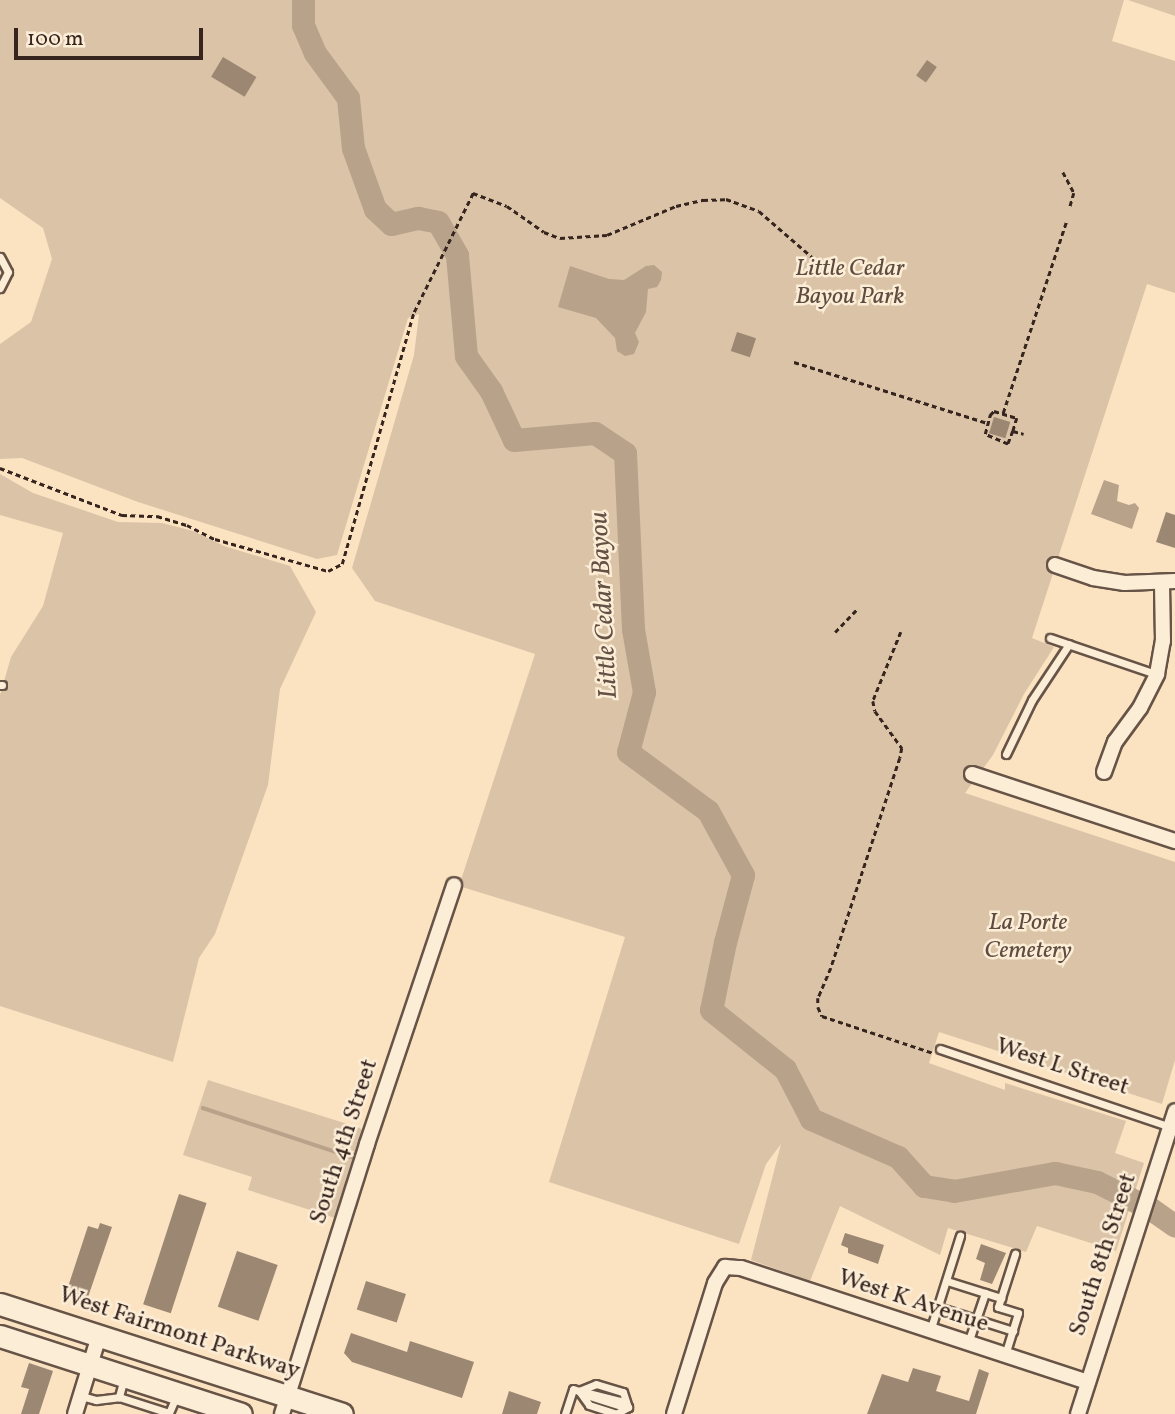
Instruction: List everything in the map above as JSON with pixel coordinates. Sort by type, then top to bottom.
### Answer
[{"type":"main road","name":"West Fairmont Parkway","points":[[0,1304],[99,1336],[285,1405],[342,1414]]},
{"type":"main road","points":[[0,1336],[241,1414]]},
{"type":"street","points":[[1055,565],[1110,581],[1168,582],[1157,674],[1140,708],[1115,742],[1104,772]]},
{"type":"street","points":[[972,774],[1175,841]]},
{"type":"street","name":"South 4th Street","points":[[285,1405],[367,1144],[454,885]]},
{"type":"street","name":"South 8th Street","points":[[1078,1414],[1175,1111]]},
{"type":"street","name":"West K Avenue","points":[[674,1414],[715,1283],[724,1267],[741,1268],[930,1332],[1088,1381]]},
{"type":"street","points":[[75,1414],[99,1336]]},
{"type":"lane","points":[[0,257],[8,272],[0,288]]},
{"type":"lane","points":[[1050,638],[1157,674]]},
{"type":"lane","points":[[1006,754],[1032,701],[1069,644]]},
{"type":"lane","name":"West L Street","points":[[939,1052],[1170,1126]]},
{"type":"lane","points":[[930,1332],[960,1236]]},
{"type":"lane","points":[[1004,1356],[1018,1313],[998,1307],[1015,1254]]},
{"type":"lane","points":[[947,1281],[1001,1298]]},
{"type":"lane","points":[[968,1344],[985,1293]]},
{"type":"lane","points":[[938,1307],[1013,1331]]},
{"type":"lane","points":[[119,1397],[124,1376]]},
{"type":"lane","points":[[565,1414],[573,1389],[620,1401],[628,1407],[616,1414],[589,1405],[579,1391]]},
{"type":"lane","points":[[81,1396],[96,1400],[119,1397],[169,1413],[177,1394]]},
{"type":"path","points":[[1063,172],[1074,193],[1070,207]]},
{"type":"path","points":[[0,468],[122,515],[157,516],[187,525],[215,539],[328,571],[342,564],[414,312],[472,193],[507,206],[544,232],[560,239],[607,235],[676,206],[726,199],[765,215],[827,271]]},
{"type":"path","points":[[1003,413],[1067,220]]},
{"type":"path","points":[[794,362],[987,423]]},
{"type":"path","points":[[994,411],[1003,413],[1017,418],[1008,444],[986,437],[987,423],[994,411]]},
{"type":"path","points":[[1013,431],[1024,434]]},
{"type":"path","points":[[835,632],[857,609]]},
{"type":"path","points":[[901,632],[873,701],[875,711],[902,748],[900,758],[831,968],[818,998],[818,1007],[822,1016],[939,1052]]},
{"type":"green space","points":[[0,0],[1124,0],[1112,41],[1175,61],[1175,293],[1147,284],[1032,638],[1054,647],[1024,694],[993,755],[965,793],[1175,862],[1175,1060],[1162,1104],[939,1032],[929,1063],[1005,1090],[1005,1083],[1126,1121],[1115,1153],[1144,1163],[1116,1251],[1037,1226],[1026,1252],[948,1228],[940,1255],[840,1206],[810,1281],[751,1260],[781,1144],[766,1164],[739,1244],[549,1182],[625,937],[459,886],[535,654],[375,601],[352,568],[414,355],[419,314],[408,318],[337,555],[317,559],[138,502],[22,458],[0,459],[0,344],[31,322],[52,259],[43,228],[0,198]]},
{"type":"green space","points":[[1128,0],[1175,0],[1175,16]]},
{"type":"green space","points":[[0,474],[33,493],[118,522],[162,523],[193,531],[224,546],[290,566],[316,612],[280,689],[268,785],[215,934],[199,958],[173,1062],[0,1006],[0,695],[11,657],[43,606],[63,533],[0,515]]},
{"type":"green space","points":[[208,1080],[360,1128],[365,1134],[339,1214],[335,1218],[248,1190],[252,1177],[183,1155]]},
{"type":"shaded area","points":[[654,265],[662,272],[661,280],[657,287],[648,289],[646,312],[635,333],[639,342],[634,354],[625,356],[617,351],[615,338],[596,318],[558,307],[570,266],[609,279],[624,280],[646,266]]},
{"type":"shaded area","points":[[1104,480],[1119,485],[1117,501],[1129,505],[1135,503],[1139,508],[1132,529],[1091,514]]},
{"type":"building","points":[[223,57],[256,77],[245,97],[211,77]]},
{"type":"building","points":[[927,60],[937,67],[926,82],[916,76]]},
{"type":"building","points":[[737,332],[756,338],[750,357],[731,351]]},
{"type":"building","points":[[994,417],[1010,422],[1005,438],[989,433]]},
{"type":"building","points":[[1166,512],[1175,515],[1175,548],[1156,542]]},
{"type":"building","points":[[179,1194],[207,1203],[171,1313],[143,1304]]},
{"type":"building","points":[[100,1223],[112,1227],[86,1303],[65,1296],[88,1226],[98,1229]]},
{"type":"building","points":[[845,1233],[884,1245],[878,1264],[848,1253],[848,1248],[841,1245]]},
{"type":"building","points":[[981,1244],[1006,1253],[992,1284],[980,1280],[985,1263],[976,1259]]},
{"type":"building","points":[[237,1251],[278,1265],[258,1321],[218,1307]]},
{"type":"building","points":[[366,1281],[406,1294],[397,1323],[357,1310]]},
{"type":"building","points":[[351,1333],[407,1352],[410,1341],[474,1362],[462,1398],[352,1362],[344,1353]]},
{"type":"building","points":[[29,1363],[53,1371],[39,1414],[21,1414],[29,1389],[21,1387]]},
{"type":"building","points":[[913,1368],[941,1376],[936,1391],[969,1401],[979,1369],[989,1373],[976,1414],[867,1414],[882,1374],[908,1382]]},
{"type":"building","points":[[509,1391],[541,1402],[537,1414],[502,1414]]},
{"type":"waterway","name":"Little Cedar Bayou","points":[[303,0],[303,25],[315,53],[348,98],[353,148],[375,209],[391,224],[418,218],[438,222],[457,255],[466,356],[491,391],[514,440],[595,433],[625,453],[633,629],[644,692],[628,752],[708,811],[743,875],[711,1010],[785,1069],[811,1119],[898,1157],[924,1186],[954,1191],[1055,1173],[1097,1182],[1151,1209],[1175,1226]]},
{"type":"waterway","points":[[203,1108],[351,1157]]},
{"type":"park label","name":"Little Cedar Bayou Park","points":[[850,284]]},
{"type":"park label","name":"La Porte Cemetery","points":[[1028,938]]}]
